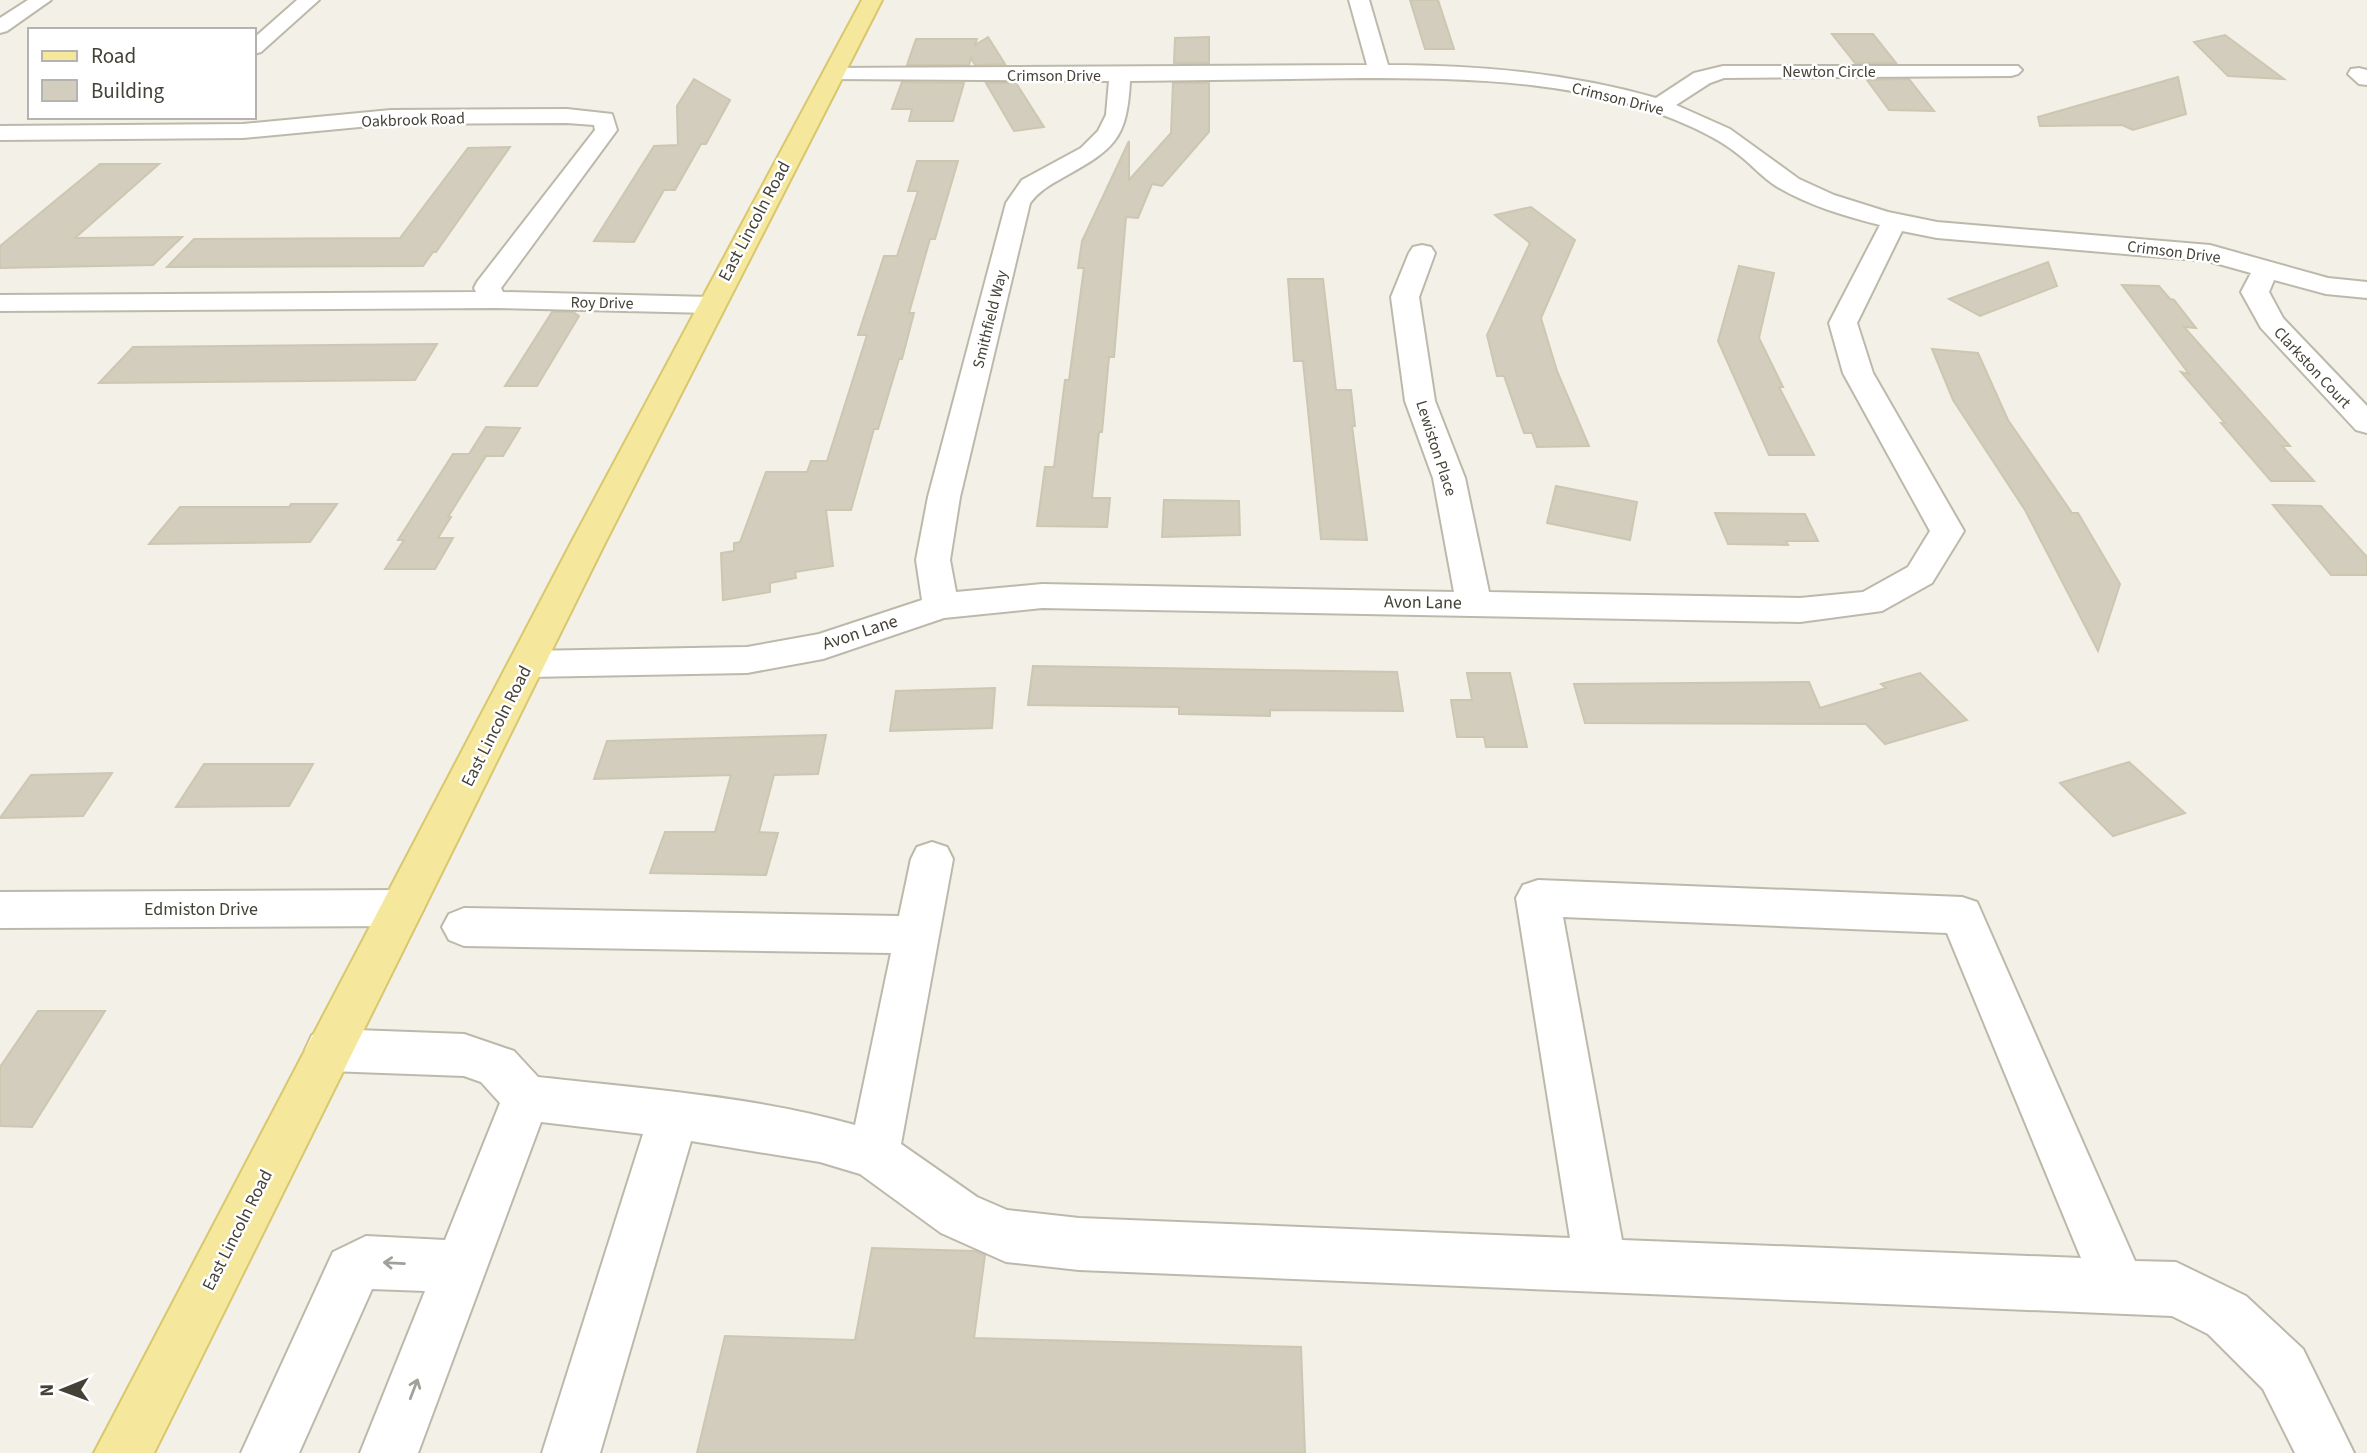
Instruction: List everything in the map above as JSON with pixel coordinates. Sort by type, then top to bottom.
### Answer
[{"type":"main road","name":"East Lincoln Road","points":[[123,1453],[710,305],[872,0]]},
{"type":"street","points":[[0,27],[41,0]]},
{"type":"street","points":[[256,46],[309,0]]},
{"type":"street","points":[[1359,0],[1380,73]]},
{"type":"street","name":"Newton Circle","points":[[1658,107],[1702,78],[1723,72],[2011,70]]},
{"type":"street","name":"Crimson Drive","points":[[835,73],[1120,76],[1380,73],[1508,76],[1571,85],[1686,116],[1741,145],[1788,183],[1848,208],[1894,222],[1937,230],[2210,253],[2326,286],[2367,290]]},
{"type":"street","name":"Smithfield Way","points":[[941,606],[933,560],[944,497],[1018,203],[1031,185],[1089,153],[1108,134],[1117,115],[1120,76]]},
{"type":"street","name":"Oakbrook Road","points":[[0,133],[165,125],[243,131],[391,117],[567,116],[604,119],[606,130],[487,288],[495,300]]},
{"type":"street","name":"Avon Lane","points":[[528,664],[747,660],[823,646],[941,606],[1042,596],[1800,610],[1870,603],[1920,575],[1947,531],[1858,373],[1843,323],[1894,222]]},
{"type":"street","name":"Lewiston Place","points":[[1422,253],[1405,297],[1420,401],[1449,478],[1474,603]]},
{"type":"street","name":"Clarkston Court","points":[[2266,269],[2255,292],[2271,322],[2367,425]]},
{"type":"street","name":"Roy Drive","points":[[0,303],[495,300],[710,305]]},
{"type":"street","points":[[874,1154],[932,859]]},
{"type":"street","points":[[1601,1267],[1538,898],[1962,915],[2119,1286]]},
{"type":"street","name":"Edmiston Drive","points":[[0,910],[402,908]]},
{"type":"street","points":[[464,927],[918,935]]},
{"type":"street","points":[[329,1050],[464,1055],[497,1066],[526,1098],[674,1115],[820,1138],[874,1154],[959,1215],[1006,1236],[1079,1244],[2175,1289],[2227,1315],[2283,1369],[2325,1453]]},
{"type":"street","points":[[389,1453],[526,1098]]},
{"type":"street","points":[[571,1453],[674,1115]]},
{"type":"street","points":[[270,1453],[352,1271],[366,1262],[462,1267]]},
{"type":"building","points":[[1410,0],[1438,0],[1454,49],[1425,49]]},
{"type":"building","points":[[1832,34],[1873,34],[1896,63],[1855,63]]},
{"type":"building","points":[[2225,35],[2284,79],[2228,76],[2194,42]]},
{"type":"building","points":[[988,37],[1005,64],[975,65],[971,58],[969,65],[907,65],[916,39],[977,39],[975,45]]},
{"type":"building","points":[[1209,37],[1209,63],[1174,63],[1175,38]]},
{"type":"building","points":[[2178,77],[2186,114],[2133,130],[2122,125],[2040,126],[2038,117]]},
{"type":"building","points":[[694,79],[730,100],[706,144],[701,144],[675,190],[664,190],[634,242],[594,241],[654,146],[678,145],[677,106]]},
{"type":"building","points":[[1909,79],[1934,111],[1889,110],[1867,80]]},
{"type":"building","points":[[902,82],[964,83],[953,121],[909,121],[912,109],[892,109]]},
{"type":"building","points":[[986,83],[1016,83],[1044,127],[1014,131]]},
{"type":"building","points":[[1173,83],[1209,83],[1209,132],[1162,186],[1152,184],[1138,218],[1126,217],[1114,357],[1109,357],[1092,498],[1110,498],[1107,527],[1037,526],[1045,467],[1054,467],[1065,380],[1069,380],[1084,268],[1078,268],[1082,241],[1129,141],[1129,180],[1171,133]]},
{"type":"building","points":[[510,147],[436,252],[433,252],[423,266],[167,267],[194,239],[400,238],[468,148]]},
{"type":"building","points":[[917,161],[958,161],[935,239],[930,239],[909,313],[914,313],[902,359],[899,359],[878,429],[874,429],[851,510],[826,510],[833,566],[795,572],[796,578],[770,583],[770,592],[723,600],[721,553],[734,551],[734,543],[740,542],[766,472],[807,472],[811,461],[827,461],[867,335],[858,335],[884,256],[897,256],[918,191],[908,191]]},
{"type":"building","points":[[100,164],[159,164],[75,238],[182,237],[153,265],[0,268],[0,246]]},
{"type":"building","points":[[1531,207],[1575,240],[1541,318],[1557,371],[1589,446],[1537,447],[1532,433],[1524,433],[1504,376],[1497,376],[1487,335],[1530,243],[1495,215]]},
{"type":"building","points":[[2048,262],[2057,286],[1980,316],[1949,299]]},
{"type":"building","points":[[1739,266],[1774,273],[1759,338],[1783,387],[1779,387],[1814,455],[1769,455],[1718,341]]},
{"type":"building","points":[[1288,279],[1323,279],[1336,390],[1351,390],[1355,426],[1352,426],[1367,540],[1321,539],[1303,361],[1294,361]]},
{"type":"building","points":[[2122,285],[2159,286],[2174,300],[2196,328],[2184,327],[2290,446],[2282,446],[2314,481],[2271,481],[2181,372],[2189,374]]},
{"type":"building","points":[[552,312],[573,312],[579,316],[537,386],[505,386]]},
{"type":"building","points":[[437,344],[415,380],[99,383],[133,347]]},
{"type":"building","points":[[1932,349],[1978,353],[2008,420],[2072,513],[2078,513],[2120,584],[2098,651],[2025,510],[1953,400]]},
{"type":"building","points":[[486,427],[520,428],[503,456],[486,456],[448,517],[451,517],[438,538],[453,538],[435,569],[385,569],[404,540],[398,540],[453,454],[469,454]]},
{"type":"building","points":[[1556,486],[1637,502],[1630,540],[1547,523]]},
{"type":"building","points":[[1164,500],[1239,501],[1240,535],[1162,537]]},
{"type":"building","points":[[291,504],[337,504],[310,542],[149,544],[180,507],[289,507]]},
{"type":"building","points":[[2273,505],[2321,506],[2367,557],[2367,575],[2331,575]]},
{"type":"building","points":[[1715,513],[1805,514],[1818,541],[1786,541],[1788,545],[1728,544]]},
{"type":"building","points":[[1033,666],[1397,672],[1403,711],[1270,710],[1270,716],[1179,714],[1179,707],[1028,705]]},
{"type":"building","points":[[1467,673],[1510,673],[1527,747],[1486,747],[1484,737],[1457,737],[1451,700],[1472,700]]},
{"type":"building","points":[[1920,673],[1967,720],[1885,744],[1866,724],[1585,723],[1574,684],[1809,682],[1820,708],[1886,688],[1881,684]]},
{"type":"building","points":[[995,688],[992,728],[890,731],[896,691]]},
{"type":"building","points":[[826,735],[818,774],[774,775],[759,832],[778,833],[766,875],[650,873],[665,832],[715,832],[731,775],[594,779],[607,741]]},
{"type":"building","points":[[2129,762],[2185,813],[2113,836],[2060,783]]},
{"type":"building","points":[[204,764],[313,764],[289,806],[176,807]]},
{"type":"building","points":[[112,773],[83,816],[0,818],[31,775]]},
{"type":"building","points":[[38,1011],[105,1011],[32,1127],[0,1126],[0,1067]]},
{"type":"building","points":[[872,1248],[974,1251],[985,1255],[974,1338],[1301,1347],[1305,1453],[697,1453],[725,1336],[855,1340]]}]
